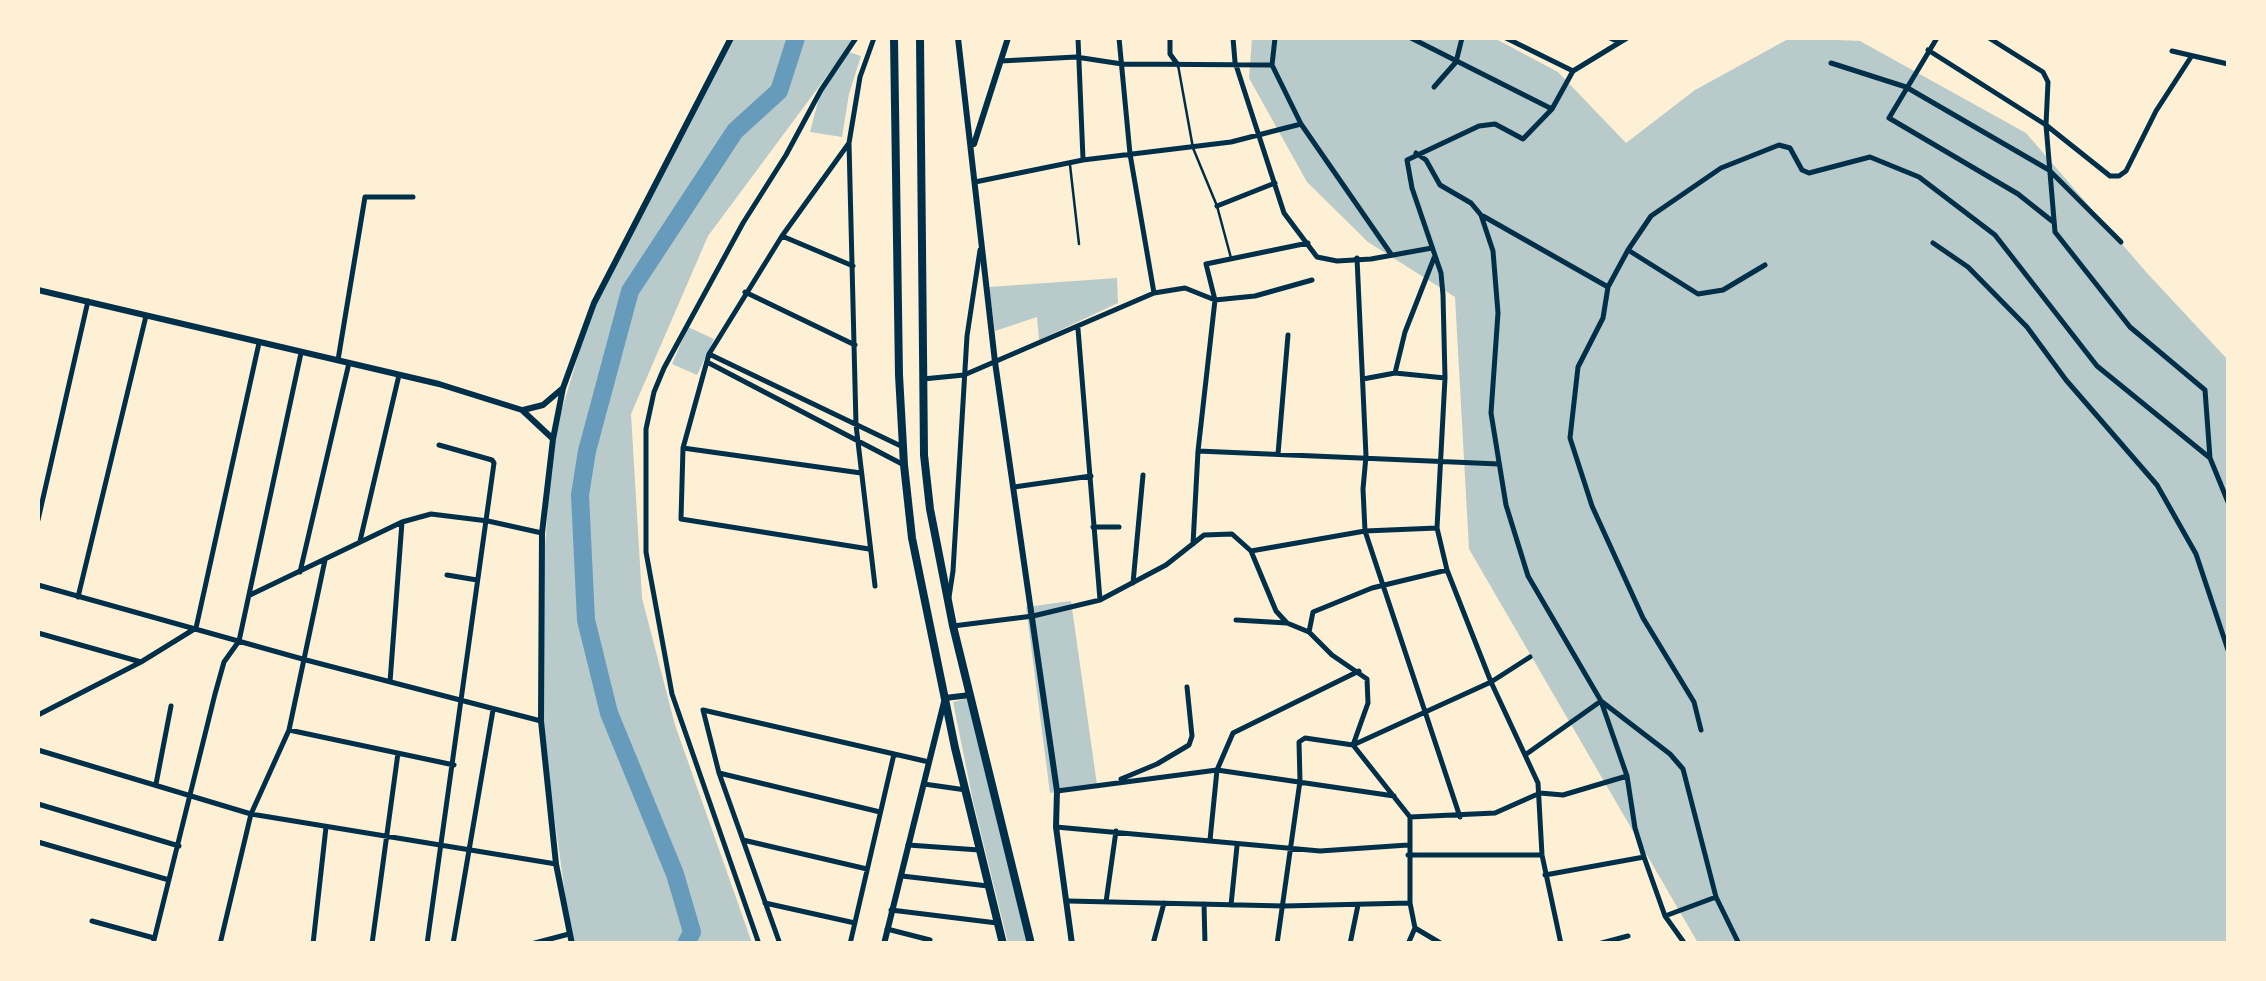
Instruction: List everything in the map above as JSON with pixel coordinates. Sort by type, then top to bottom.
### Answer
[{"type":"main road","points":[[894,38],[903,447],[912,538],[1003,944]]},
{"type":"main road","points":[[920,38],[924,455],[930,509],[953,626],[1032,944]]},
{"type":"street","points":[[572,944],[556,864],[541,721],[542,533],[553,439],[563,388],[594,303],[731,38]]},
{"type":"street","points":[[759,944],[672,694],[646,552],[646,429],[654,392],[742,223],[856,38]]},
{"type":"street","points":[[874,38],[860,77],[850,143],[856,425],[876,586]]},
{"type":"street","points":[[958,38],[996,362],[1057,791],[1056,828],[1072,944]]},
{"type":"street","points":[[972,150],[1008,38]]},
{"type":"street","points":[[1078,38],[1083,160]]},
{"type":"street","points":[[1119,38],[1130,154],[1154,293]]},
{"type":"street","points":[[1170,38],[1170,54],[1178,65]]},
{"type":"street","points":[[1233,38],[1235,62],[1284,213],[1322,258],[1371,260],[1391,254],[1434,252]]},
{"type":"street","points":[[1276,38],[1272,65],[1301,124],[1391,254]]},
{"type":"street","points":[[1411,38],[1552,110]]},
{"type":"street","points":[[1434,88],[1456,62],[1462,38]]},
{"type":"street","points":[[1506,38],[1573,71]]},
{"type":"street","points":[[1610,38],[1619,42]]},
{"type":"street","points":[[1562,944],[1545,875],[1535,772],[1492,682],[1448,570],[1438,528],[1444,378],[1442,284],[1406,160],[1479,126],[1495,124],[1523,139],[1552,110],[1573,71],[1627,38]]},
{"type":"street","points":[[1937,38],[1889,118],[2018,194],[2053,221]]},
{"type":"street","points":[[1989,38],[2043,72],[2048,82],[2046,125],[2054,232],[2130,328],[2205,390],[2210,458],[2228,502]]},
{"type":"street","points":[[1928,50],[2046,125],[2110,176],[2126,172],[2156,111],[2190,56]]},
{"type":"street","points":[[2172,51],[2228,64]]},
{"type":"street","points":[[1001,61],[1076,56],[1122,64],[1272,65]]},
{"type":"street","points":[[1831,63],[1906,87],[2049,170],[2121,242]]},
{"type":"street","points":[[975,182],[1083,160],[1194,148],[1301,124]]},
{"type":"street","points":[[850,143],[745,292],[708,358],[684,448],[681,519],[869,549]]},
{"type":"street","points":[[1701,730],[1694,702],[1635,602],[1592,506],[1570,438],[1578,368],[1602,318],[1608,287],[1628,250],[1651,216],[1721,168],[1780,145],[1790,148],[1802,170],[1809,173],[1870,157],[1919,177],[1995,236],[2097,366],[2210,458]]},
{"type":"street","points":[[1416,153],[1426,160],[1440,184],[1471,203],[1480,215],[1493,251],[1498,313],[1491,413],[1506,505],[1528,576],[1601,701],[1627,776],[1634,828],[1644,857],[1666,916],[1685,944]]},
{"type":"street","points":[[1216,206],[1275,183]]},
{"type":"street","points":[[338,360],[365,197],[413,197]]},
{"type":"street","points":[[1480,215],[1608,287]]},
{"type":"street","points":[[782,236],[853,266]]},
{"type":"street","points":[[948,601],[954,571],[964,375],[981,242]]},
{"type":"street","points":[[1192,544],[1215,300],[1206,264],[1308,242]]},
{"type":"street","points":[[1933,243],[1968,267],[2026,327],[2066,380],[2157,485],[2196,554],[2228,650]]},
{"type":"street","points":[[1628,250],[1698,294],[1723,290],[1765,265]]},
{"type":"street","points":[[1395,373],[1405,332],[1434,252]]},
{"type":"street","points":[[1357,258],[1366,456],[1362,490],[1365,531],[1460,817]]},
{"type":"street","points":[[923,379],[964,375],[1154,293],[1185,288],[1215,300],[1255,296],[1312,280]]},
{"type":"street","points":[[38,290],[399,375],[522,410],[553,439]]},
{"type":"street","points":[[745,292],[855,345]]},
{"type":"street","points":[[38,520],[88,301]]},
{"type":"street","points":[[78,597],[146,316]]},
{"type":"street","points":[[1078,327],[1100,600]]},
{"type":"street","points":[[1278,454],[1288,335]]},
{"type":"street","points":[[38,715],[141,662],[196,628],[259,343]]},
{"type":"street","points":[[92,920],[154,941],[224,662],[239,641],[301,353]]},
{"type":"street","points":[[708,358],[903,447]]},
{"type":"street","points":[[708,358],[904,465]]},
{"type":"street","points":[[300,572],[349,363]]},
{"type":"street","points":[[1363,379],[1395,373],[1444,378]]},
{"type":"street","points":[[360,542],[399,375]]},
{"type":"street","points":[[522,410],[543,405],[563,388]]},
{"type":"street","points":[[427,944],[488,521],[492,460],[440,445]]},
{"type":"street","points":[[684,448],[860,473]]},
{"type":"street","points":[[1198,450],[1499,464]]},
{"type":"street","points":[[1133,583],[1142,475]]},
{"type":"street","points":[[1014,487],[1091,476]]},
{"type":"street","points":[[250,596],[402,522],[431,514],[542,533]]},
{"type":"street","points":[[390,682],[402,522]]},
{"type":"street","points":[[1092,527],[1118,527]]},
{"type":"street","points":[[1251,552],[1365,531],[1438,528]]},
{"type":"street","points":[[953,626],[1033,616],[1100,600],[1166,565],[1204,535],[1232,534],[1251,552],[1276,611],[1287,623]]},
{"type":"street","points":[[220,944],[250,814],[289,730],[325,560]]},
{"type":"street","points":[[1309,632],[1313,612],[1382,586],[1448,570]]},
{"type":"street","points":[[447,575],[478,580]]},
{"type":"street","points":[[38,584],[541,721]]},
{"type":"street","points":[[1236,620],[1287,623],[1309,632],[1332,654],[1359,671],[1367,680],[1368,703],[1353,745]]},
{"type":"street","points":[[38,633],[141,662]]},
{"type":"street","points":[[1277,944],[1300,781],[1298,742],[1306,738],[1353,745],[1492,682],[1530,658]]},
{"type":"street","points":[[1210,842],[1218,770],[1228,740],[1244,726],[1359,671]]},
{"type":"street","points":[[1113,782],[1157,764],[1189,745],[1192,736],[1187,686]]},
{"type":"street","points":[[884,944],[945,698],[970,695]]},
{"type":"street","points":[[1525,755],[1601,701]]},
{"type":"street","points":[[1601,701],[1670,754],[1682,768],[1716,897],[1739,944]]},
{"type":"street","points":[[156,784],[171,706]]},
{"type":"street","points":[[453,944],[494,710]]},
{"type":"street","points":[[780,944],[719,772],[702,710],[928,762]]},
{"type":"street","points":[[289,730],[454,766]]},
{"type":"street","points":[[1353,745],[1410,817],[1410,903],[1415,928],[1408,944]]},
{"type":"street","points":[[38,750],[250,814],[556,864]]},
{"type":"street","points":[[372,944],[398,752]]},
{"type":"street","points":[[850,944],[894,754]]},
{"type":"street","points":[[1057,791],[1218,770],[1394,796]]},
{"type":"street","points":[[719,772],[880,812]]},
{"type":"street","points":[[1410,817],[1495,813],[1540,793],[1564,795],[1627,776]]},
{"type":"street","points":[[924,784],[966,790]]},
{"type":"street","points":[[38,804],[179,846]]},
{"type":"street","points":[[313,944],[326,828]]},
{"type":"street","points":[[1056,828],[1292,850],[1408,845]]},
{"type":"street","points":[[1106,902],[1116,831]]},
{"type":"street","points":[[743,840],[867,869]]},
{"type":"street","points":[[38,842],[169,880]]},
{"type":"street","points":[[908,845],[979,850]]},
{"type":"street","points":[[1231,906],[1237,846]]},
{"type":"street","points":[[1408,855],[1542,855]]},
{"type":"street","points":[[1545,875],[1644,857]]},
{"type":"street","points":[[898,876],[988,886]]},
{"type":"street","points":[[1666,916],[1716,897]]},
{"type":"street","points":[[1068,901],[1231,906],[1410,903]]},
{"type":"street","points":[[766,903],[855,923]]},
{"type":"street","points":[[1153,944],[1164,903]]},
{"type":"street","points":[[1204,904],[1205,944]]},
{"type":"street","points":[[1350,944],[1358,905]]},
{"type":"street","points":[[891,910],[998,923]]},
{"type":"street","points":[[1415,928],[1442,944]]},
{"type":"street","points":[[887,929],[930,940]]},
{"type":"street","points":[[531,944],[569,934]]},
{"type":"street","points":[[1598,944],[1628,936]]},
{"type":"lane","points":[[1178,65],[1194,148],[1231,260]]},
{"type":"lane","points":[[1070,163],[1079,244]]},
{"type":"shaded area","points":[[731,38],[855,38],[708,236],[631,414],[642,598],[675,725],[752,943],[572,944],[541,721],[540,615],[553,439],[594,303]]},
{"type":"shaded area","points":[[1252,38],[1494,38],[1558,72],[1626,143],[1695,90],[1790,38],[1860,41],[2026,133],[2228,360],[2228,943],[1698,943],[1469,549],[1455,297],[1368,242],[1307,182],[1249,78]]},
{"type":"shaded area","points":[[849,52],[861,56],[849,94],[842,137],[810,132],[821,90]]},
{"type":"shaded area","points":[[1117,278],[1118,303],[1039,340],[1037,317],[995,331],[989,287]]},
{"type":"shaded area","points":[[688,327],[714,339],[697,375],[672,364]]},
{"type":"shaded area","points":[[1071,601],[1097,785],[1050,793],[1026,607]]},
{"type":"shaded area","points":[[968,698],[1027,943],[1008,943],[973,801],[953,702]]},
{"type":"waterway","points":[[686,944],[692,932],[675,874],[609,713],[586,620],[580,495],[587,451],[630,291],[735,131],[779,91],[796,38]]}]
